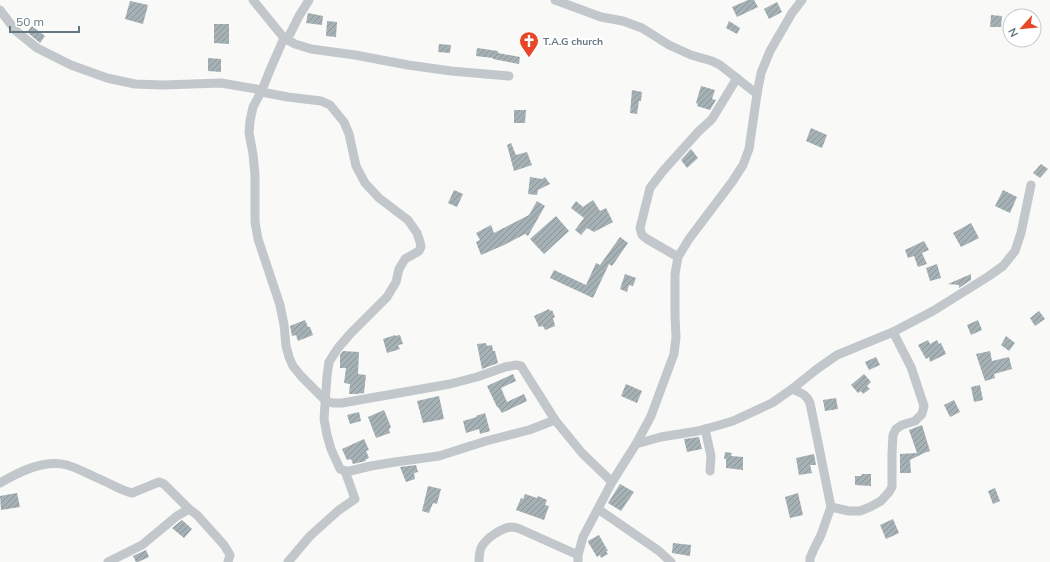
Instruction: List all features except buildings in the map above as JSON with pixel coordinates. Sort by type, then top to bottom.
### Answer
[{"type":"street","points":[[252,0],[285,39],[311,49],[451,71],[509,76]]},
{"type":"street","points":[[309,0],[285,39],[262,91],[253,107],[249,133],[255,175],[255,222],[257,233],[280,305],[286,346],[293,366],[326,401],[334,403],[342,403],[450,384],[477,377],[505,367],[516,365],[521,366],[556,420],[582,453],[612,482]]},
{"type":"street","points":[[555,0],[601,17],[623,21],[642,28],[669,45],[720,65],[757,94]]},
{"type":"street","points":[[479,562],[481,547],[489,538],[510,527],[520,529],[578,558],[583,537],[612,482],[636,444],[651,416],[674,354],[676,337],[674,316],[674,274],[678,257],[688,239],[732,182],[743,165],[749,148],[760,73],[770,51],[792,13],[802,0]]},
{"type":"street","points":[[0,10],[16,31],[37,48],[71,65],[107,78],[134,84],[162,85],[221,82],[288,97],[321,101],[330,105],[344,122],[349,134],[356,166],[365,183],[379,198],[408,220],[417,233],[421,247],[405,259],[399,269],[396,282],[387,297],[351,333],[338,348],[329,362],[324,419],[326,435],[340,469],[350,472],[372,466],[440,456],[486,441],[530,430],[556,420]]},
{"type":"street","points":[[678,257],[642,235],[640,228],[650,188],[698,132],[712,119],[737,78]]},
{"type":"street","points":[[636,444],[662,437],[705,429],[733,421],[772,403],[837,355],[893,332],[933,311],[989,276],[1003,266],[1015,251],[1021,233],[1031,186]]},
{"type":"street","points":[[831,508],[860,511],[881,501],[892,487],[893,435],[896,429],[902,425],[915,421],[922,414],[924,406],[917,385],[893,332]]},
{"type":"street","points":[[792,389],[804,394],[810,403],[831,508],[810,562]]},
{"type":"street","points":[[705,429],[712,463],[710,471]]},
{"type":"street","points":[[0,483],[18,473],[38,466],[55,463],[67,465],[132,493],[159,482],[164,484],[197,515],[224,545],[230,555],[228,562]]},
{"type":"street","points":[[288,562],[310,536],[339,510],[355,499],[345,471]]},
{"type":"street","points":[[108,562],[142,545],[177,516],[189,509]]},
{"type":"street","points":[[598,509],[671,562]]},
{"type":"place","name":"T.A.G church","points":[[529,58]]}]
